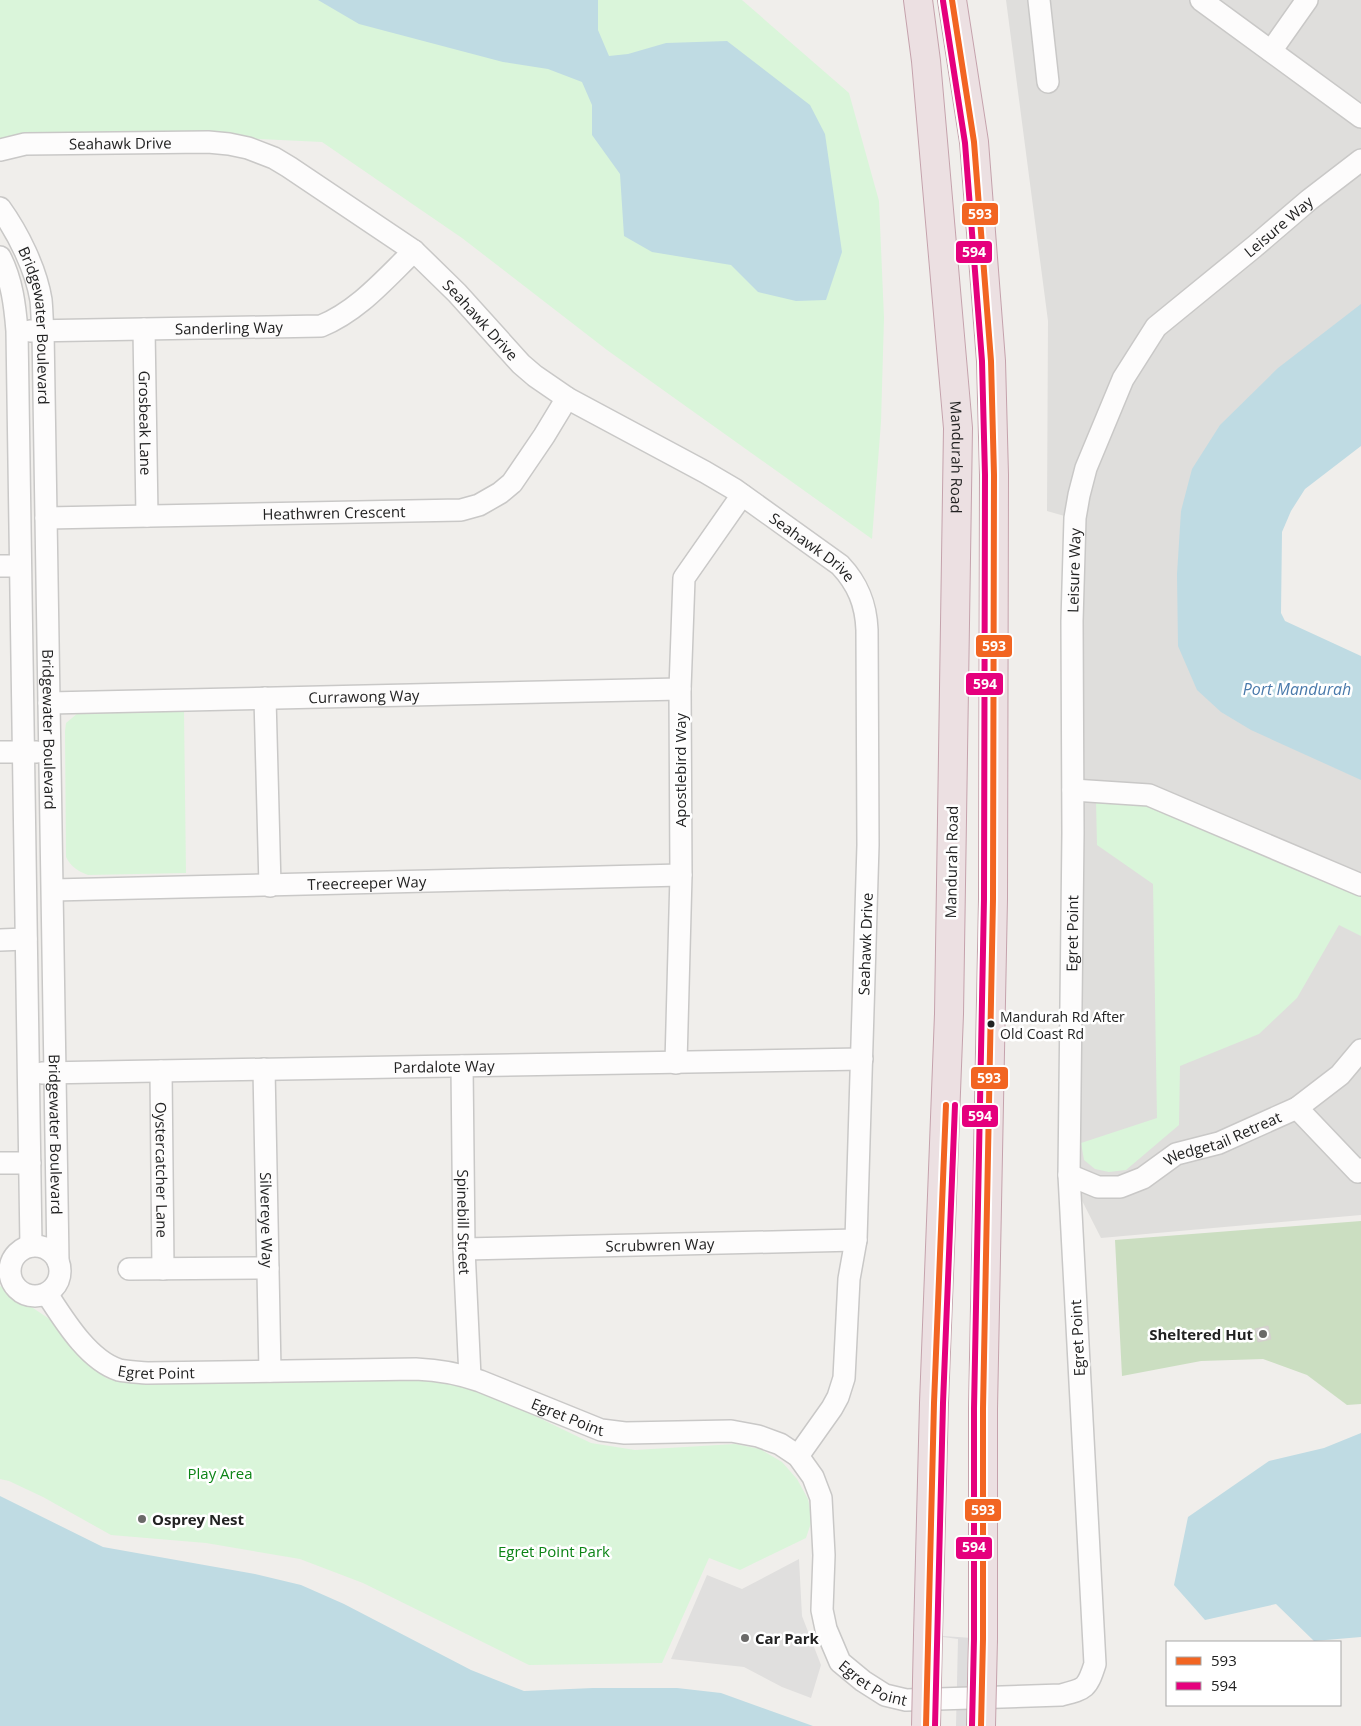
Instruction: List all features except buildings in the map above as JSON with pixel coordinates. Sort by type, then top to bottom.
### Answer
[{"type":"highway","name":"Mandurah Road","points":[[918,0],[926,61],[958,428],[949,1004],[934,1403],[926,1726]]},
{"type":"highway","points":[[952,0],[974,142],[991,361],[994,475],[993,899],[983,1409],[981,1726]]},
{"type":"street","points":[[1039,0],[1048,82]]},
{"type":"street","points":[[1201,0],[1361,117]]},
{"type":"street","points":[[1271,51],[1307,0]]},
{"type":"street","name":"Seahawk Drive","points":[[0,150],[25,144],[208,142],[248,148],[274,158],[414,251],[458,293],[521,364],[535,376],[567,398],[704,472],[742,495],[840,565],[851,576],[862,598],[867,630],[868,845],[856,1240],[849,1279],[844,1378],[832,1408],[798,1456]]},
{"type":"street","name":"Leisure Way","points":[[1073,790],[1072,621],[1076,518],[1079,495],[1086,468],[1123,379],[1156,327],[1309,200],[1361,160]]},
{"type":"street","name":"Bridgewater Boulevard","points":[[0,208],[11,223],[28,258],[40,298],[44,331],[58,1261]]},
{"type":"street","name":"Sanderling Way","points":[[17,331],[321,326],[334,321],[362,301],[414,251]]},
{"type":"street","name":"Bridgewater Boulevard","points":[[0,257],[4,278],[15,305],[17,331],[9,381],[10,566],[24,752],[31,1246]]},
{"type":"street","name":"Grosbeak Lane","points":[[144,329],[148,516]]},
{"type":"street","name":"Heathwren Crescent","points":[[46,518],[461,510],[480,505],[512,483],[567,398]]},
{"type":"street","name":"Apostlebird Way","points":[[676,1063],[681,875],[680,689],[684,578],[742,495]]},
{"type":"street","name":"Currawong Way","points":[[49,704],[680,689]]},
{"type":"street","points":[[265,698],[270,886]]},
{"type":"street","points":[[0,752],[50,752]]},
{"type":"street","points":[[1073,790],[1149,795],[1361,885]]},
{"type":"street","name":"Egret Point","points":[[47,1294],[58,1313],[88,1348],[103,1361],[119,1370],[147,1373],[442,1370],[470,1377],[601,1430],[625,1433],[731,1431],[758,1436],[780,1444],[798,1456],[813,1477],[821,1498],[824,1554],[822,1610],[826,1629],[840,1662],[863,1681],[885,1695],[906,1700],[1060,1696],[1082,1690],[1090,1679],[1095,1664],[1069,1175],[1073,790]]},
{"type":"street","name":"Treecreeper Way","points":[[53,890],[681,875]]},
{"type":"street","points":[[0,940],[26,939]]},
{"type":"street","name":"Wedgetail Retreat","points":[[1069,1175],[1098,1187],[1120,1187],[1143,1178],[1176,1154],[1219,1142],[1297,1108],[1340,1075],[1361,1050]]},
{"type":"street","name":"Pardalote Way","points":[[28,1074],[862,1060]]},
{"type":"street","name":"Spinebill Street","points":[[462,1066],[464,1249],[470,1377]]},
{"type":"street","name":"Silvereye Way","points":[[264,1069],[270,1371]]},
{"type":"street","name":"Oystercatcher Lane","points":[[161,1071],[163,1269]]},
{"type":"street","points":[[1297,1108],[1360,1172]]},
{"type":"street","points":[[0,1163],[30,1163]]},
{"type":"street","name":"Scrubwren Way","points":[[464,1249],[856,1240]]},
{"type":"street","points":[[31,1246],[42,1247],[52,1252],[58,1261],[60,1270],[59,1280],[54,1288],[47,1294],[38,1297],[29,1296],[21,1292],[5,1269],[21,1250],[31,1246]]},
{"type":"street","points":[[129,1269],[268,1268]]},
{"type":"shaded area","points":[[1006,0],[1361,0],[1361,307],[1181,511],[1361,779],[1361,1215],[1101,1238],[1069,1175],[1075,519],[1047,511],[1048,321]]},
{"type":"shaded area","name":"Car Park","points":[[799,1559],[802,1616],[821,1665],[811,1698],[782,1687],[744,1667],[671,1659],[707,1575],[742,1589]]},
{"type":"green space","points":[[0,0],[742,0],[849,93],[879,201],[884,318],[881,422],[872,539],[607,350],[462,238],[322,142],[201,136],[0,143]]},
{"type":"green space","points":[[85,711],[184,711],[186,873],[88,875],[75,868],[66,857],[66,723],[78,713]]},
{"type":"green space","points":[[1096,801],[1142,804],[1361,897],[1361,936],[1339,925],[1297,998],[1259,1034],[1180,1066],[1179,1125],[1126,1170],[1109,1172],[1095,1169],[1084,1160],[1081,1143],[1157,1118],[1153,884],[1097,845]]},
{"type":"green space","points":[[1361,1221],[1361,1404],[1347,1405],[1307,1375],[1263,1359],[1201,1361],[1122,1376],[1115,1240]]},
{"type":"green space","name":"Egret Point Park","points":[[0,1286],[51,1320],[65,1339],[106,1378],[129,1383],[422,1378],[464,1386],[506,1402],[591,1443],[635,1450],[735,1444],[760,1449],[782,1462],[797,1479],[808,1499],[812,1520],[806,1538],[740,1570],[709,1558],[662,1663],[529,1665],[363,1583],[300,1559],[206,1543],[111,1535],[43,1497],[9,1481],[0,1479]]},
{"type":"water","points":[[318,0],[598,0],[598,30],[609,56],[628,54],[666,43],[727,41],[810,105],[825,134],[842,252],[826,300],[796,301],[758,292],[731,265],[652,252],[624,236],[620,174],[592,135],[592,105],[582,82],[548,69],[503,62],[359,24]]},
{"type":"water","name":"Port Mandurah","points":[[1361,304],[1361,446],[1305,489],[1291,511],[1282,532],[1281,613],[1285,621],[1361,656],[1361,780],[1251,730],[1221,712],[1197,690],[1178,646],[1177,574],[1181,511],[1192,469],[1220,425],[1278,368]]},
{"type":"water","points":[[1361,1433],[1361,1637],[1314,1641],[1276,1604],[1205,1620],[1174,1585],[1188,1517],[1269,1461],[1324,1448]]},
{"type":"water","points":[[0,1496],[103,1547],[255,1574],[301,1585],[344,1604],[471,1670],[524,1691],[593,1688],[677,1688],[721,1693],[813,1726],[0,1726]]},
{"type":"pier","points":[[928,1635],[987,1639],[985,1726],[956,1726],[958,1639]]},
{"type":"transit line","name":"593","points":[[952,0],[974,142],[991,361],[994,475],[993,899],[983,1409],[981,1726]]},
{"type":"transit line","name":"594","points":[[943,1],[965,143],[982,361],[985,475],[984,899],[974,1409],[972,1726]]},
{"type":"transit line","name":"593","points":[[926,1726],[934,1403],[946,1105]]},
{"type":"transit line","name":"594","points":[[935,1726],[943,1403],[955,1105]]},
{"type":"place","name":"Mandurah Rd After Old Coast Rd","points":[[991,1024]]},
{"type":"place","name":"Sheltered Hut","points":[[1263,1334]]},
{"type":"place","name":"Osprey Nest","points":[[142,1519]]},
{"type":"place","name":"Car Park","points":[[745,1638]]},
{"type":"park label","name":"Play Area","points":[[220,1473]]}]
